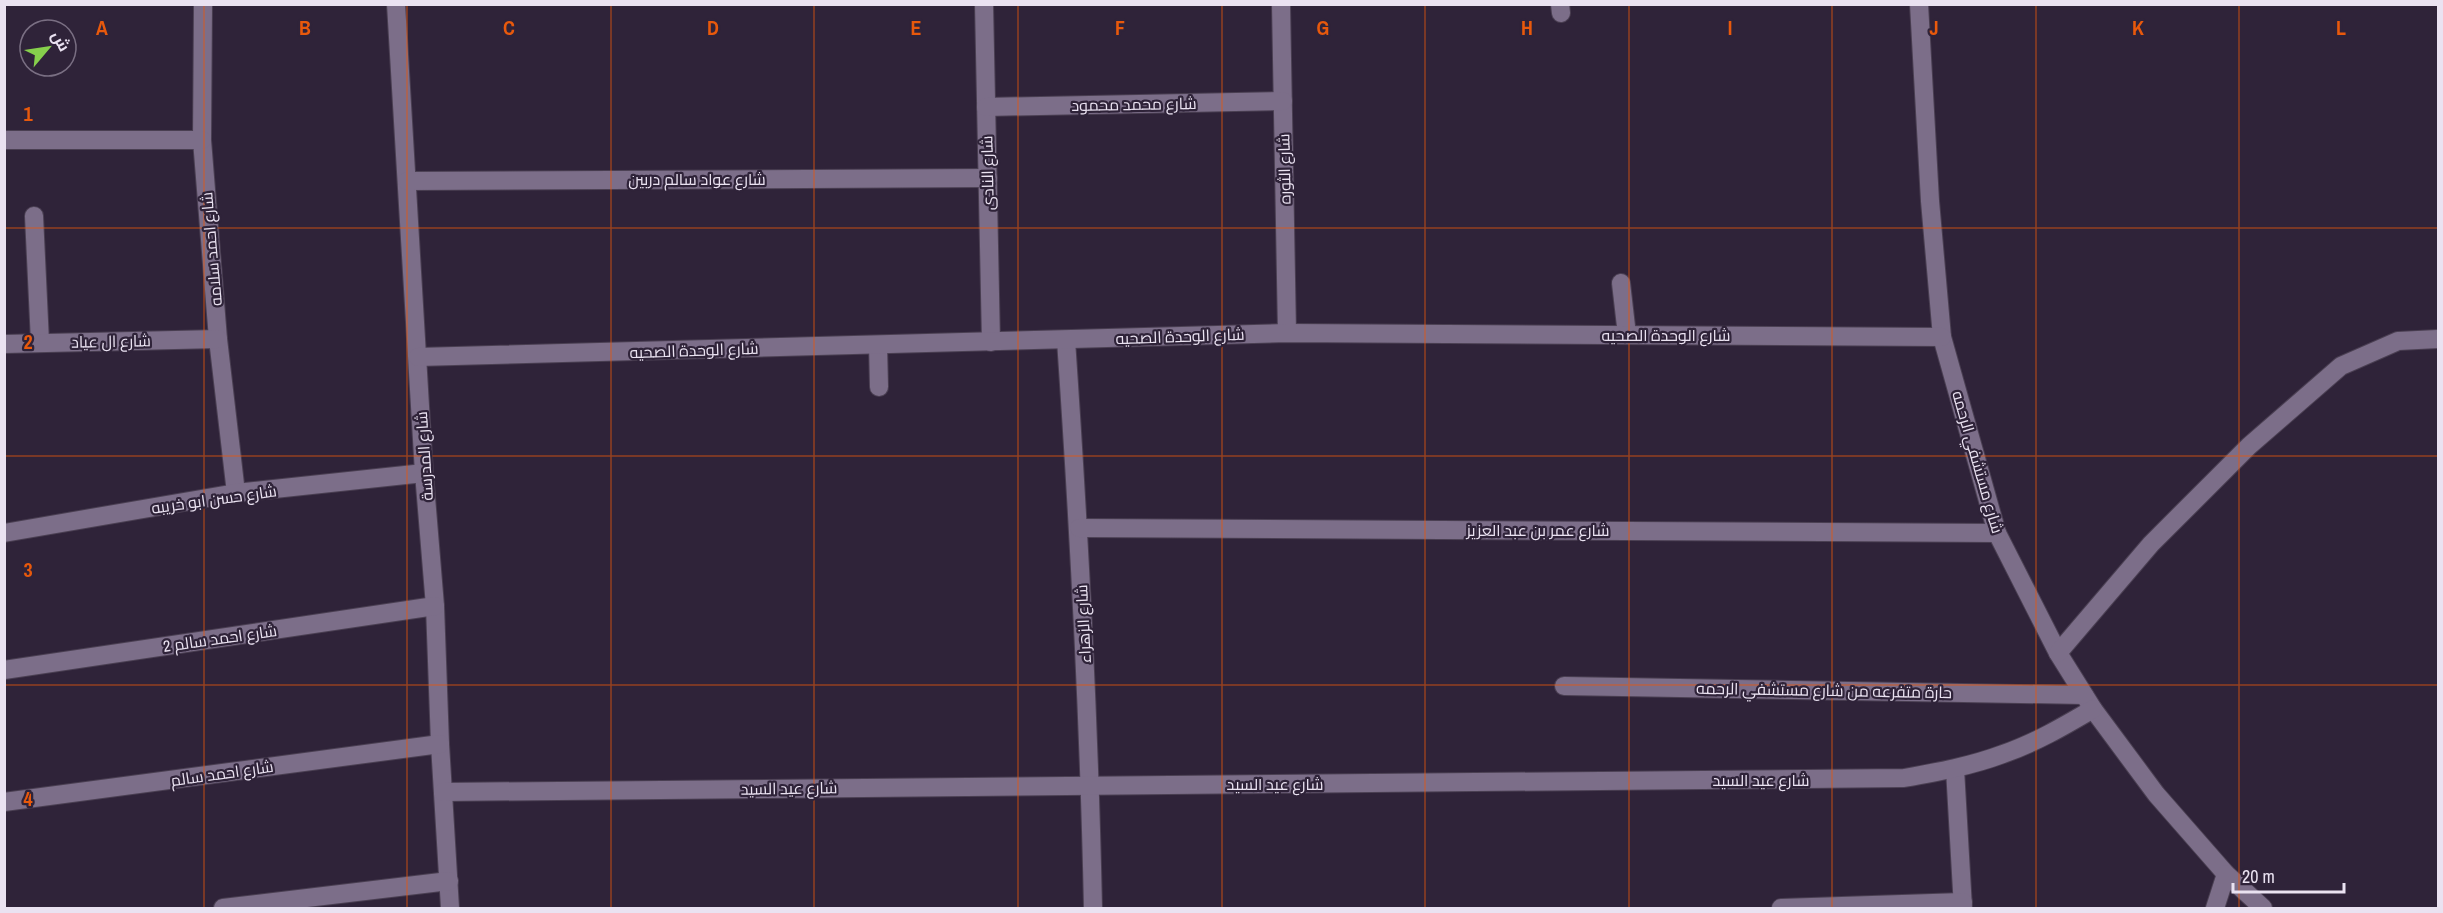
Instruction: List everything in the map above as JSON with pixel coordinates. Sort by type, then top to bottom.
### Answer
[{"type":"street","name":"شارع احمد سلامه","points":[[203,4],[202,140],[218,339],[236,493]]},
{"type":"street","name":"شارع المدرسة","points":[[396,4],[424,473],[435,606],[440,744],[450,909]]},
{"type":"street","name":"شارع النادى","points":[[984,4],[991,342]]},
{"type":"street","name":"شارع الثوره","points":[[1281,4],[1287,333]]},
{"type":"street","name":"شارع مستشفي الرحمه","points":[[1919,4],[1930,201],[1942,337],[1997,533],[2058,653],[2089,702],[2156,794],[2226,874],[2263,909]]},
{"type":"street","name":"شارع محمد محمود","points":[[986,107],[1283,101]]},
{"type":"street","points":[[4,141],[202,140]]},
{"type":"street","name":"شارع عواد سالم دربين","points":[[407,181],[988,178]]},
{"type":"street","points":[[34,216],[40,342]]},
{"type":"street","points":[[1621,283],[1627,335]]},
{"type":"street","name":"شارع الوحدة الصحيه","points":[[417,357],[1287,333],[1942,337]]},
{"type":"street","name":"شارع ال عياد","points":[[4,344],[218,339]]},
{"type":"street","points":[[2058,653],[2151,544],[2249,446],[2341,366],[2398,341],[2439,339]]},
{"type":"street","name":"شارع الزهراء","points":[[1066,340],[1079,528],[1093,909]]},
{"type":"street","points":[[878,345],[879,387]]},
{"type":"street","name":"شارع حسن ابو خريبه","points":[[4,532],[236,493],[424,473]]},
{"type":"street","name":"شارع عمر بن عبد العزيز","points":[[1079,528],[1997,533]]},
{"type":"street","name":"شارع احمد سالم 2","points":[[4,670],[435,606]]},
{"type":"street","name":"حارة متفرعه من شارع مستشفي الرحمه","points":[[1564,686],[2089,702]]},
{"type":"street","name":"شارع عيد السيد","points":[[443,792],[1904,778],[1955,769],[2004,754],[2050,734],[2089,702]]},
{"type":"street","name":"شارع احمد سالم","points":[[4,802],[440,744]]},
{"type":"street","points":[[1781,909],[1963,905],[1955,769]]},
{"type":"street","points":[[2215,909],[2226,874]]},
{"type":"street","points":[[223,909],[449,881]]}]
